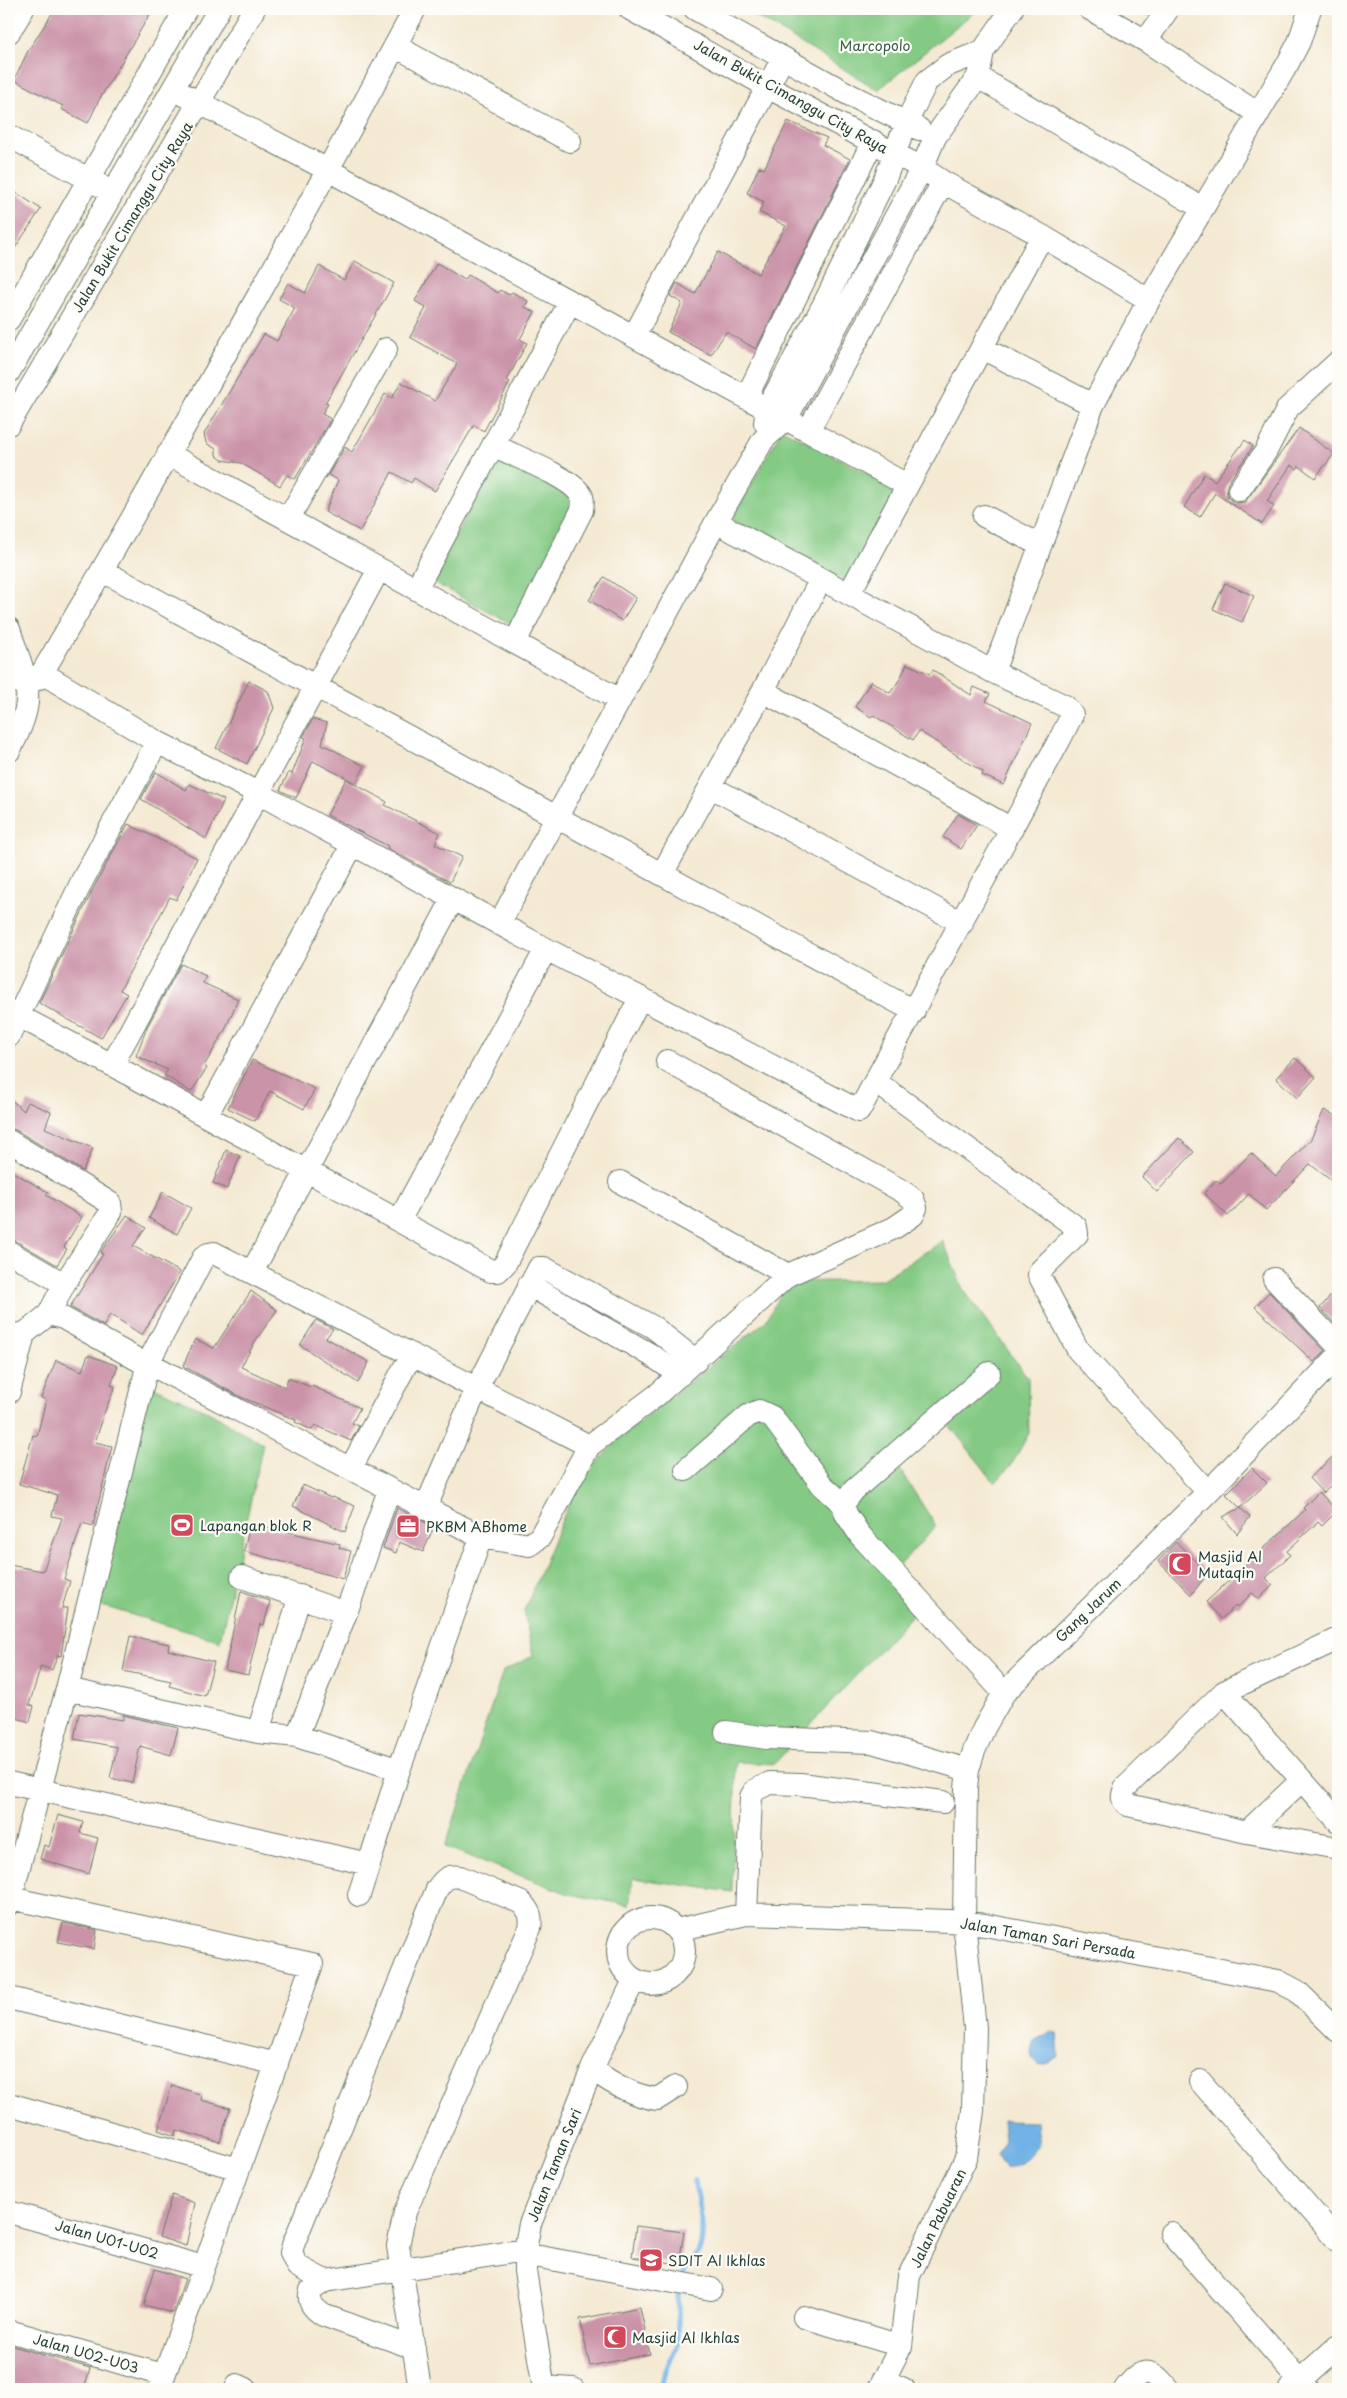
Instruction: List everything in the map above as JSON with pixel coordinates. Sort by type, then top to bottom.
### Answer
[{"type":"street","points":[[9,32],[23,9]]},
{"type":"street","points":[[9,319],[186,9]]},
{"type":"street","name":"Jalan Bukit Cimanggu City Raya","points":[[9,372],[219,9]]},
{"type":"street","name":"Jalan Bukit Cimanggu City Raya","points":[[9,424],[254,9]]},
{"type":"street","points":[[26,679],[103,571],[328,170],[415,9]]},
{"type":"street","name":"Jalan Bukit Cimanggu City Raya","points":[[630,9],[768,85],[779,93],[922,168],[943,182],[1042,236],[1149,300]]},
{"type":"street","points":[[695,9],[783,58],[935,137]]},
{"type":"street","points":[[499,924],[716,522],[834,310],[922,168],[935,137],[978,77],[983,51],[1012,9]]},
{"type":"street","points":[[1090,9],[1146,41],[1257,113]]},
{"type":"street","points":[[1146,41],[1168,9]]},
{"type":"street","points":[[993,672],[1094,405],[1149,300],[1299,42],[1310,9]]},
{"type":"street","points":[[395,46],[570,141]]},
{"type":"street","points":[[834,310],[906,123],[928,81],[948,65],[983,51]]},
{"type":"street","points":[[634,336],[783,58]]},
{"type":"street","points":[[978,77],[1202,208]]},
{"type":"street","points":[[173,89],[328,170],[907,485]]},
{"type":"street","points":[[9,136],[112,192]]},
{"type":"street","points":[[746,398],[873,141]]},
{"type":"street","points":[[808,431],[943,182]]},
{"type":"street","points":[[849,594],[1042,236]]},
{"type":"street","points":[[799,290],[866,327]]},
{"type":"street","points":[[416,589],[570,302]]},
{"type":"street","points":[[982,348],[1094,405]]},
{"type":"street","points":[[288,519],[386,349]]},
{"type":"street","points":[[1239,490],[1266,450],[1288,408],[1338,362]]},
{"type":"street","points":[[493,446],[565,481],[579,491],[583,498],[582,510],[515,642]]},
{"type":"street","points":[[168,454],[620,700]]},
{"type":"street","points":[[984,516],[1040,545]]},
{"type":"street","points":[[26,679],[258,793],[546,949],[859,1111],[962,923],[1072,715],[1065,706],[993,672],[716,522]]},
{"type":"street","points":[[112,1065],[379,569]]},
{"type":"street","points":[[103,571],[914,1011]]},
{"type":"street","points":[[662,874],[763,691],[821,579]]},
{"type":"street","points":[[9,630],[26,679],[28,699],[24,719],[9,751]]},
{"type":"street","points":[[763,691],[1012,829]]},
{"type":"street","points":[[156,742],[82,881],[12,1021],[112,1065],[491,1271],[498,1271],[509,1255],[640,998]]},
{"type":"street","points":[[710,787],[962,923]]},
{"type":"street","points":[[206,1116],[353,844]]},
{"type":"street","points":[[252,1272],[453,899]]},
{"type":"street","points":[[399,1221],[546,949]]},
{"type":"street","points":[[49,1314],[63,1318],[140,1361],[148,1363],[425,1509],[481,1536],[522,1545],[535,1542],[589,1446],[688,1368],[788,1275],[904,1223],[913,1215],[916,1208],[916,1203],[902,1191],[667,1061]]},
{"type":"street","points":[[876,1082],[1076,1227],[1077,1234],[1040,1271],[1039,1276],[1078,1350],[1208,1492]]},
{"type":"street","points":[[9,1141],[110,1203],[110,1212],[64,1284],[49,1314],[16,1334],[9,1392]]},
{"type":"street","points":[[620,1182],[788,1275]]},
{"type":"street","points":[[9,1252],[64,1284]]},
{"type":"street","points":[[161,2382],[312,1964],[10,1901],[67,1689],[148,1363],[202,1258],[214,1253],[589,1446]]},
{"type":"street","points":[[425,1509],[477,1388],[537,1270],[544,1268],[652,1327],[688,1368]]},
{"type":"street","points":[[1274,1279],[1338,1346]]},
{"type":"street","points":[[350,1468],[411,1354]]},
{"type":"street","name":"Gang Jarum","points":[[964,1922],[965,1806],[968,1770],[984,1728],[1004,1693],[1208,1492],[1338,1356]]},
{"type":"street","points":[[843,1504],[854,1490],[989,1373]]},
{"type":"street","points":[[686,1470],[748,1416],[759,1411],[772,1416],[822,1486],[843,1504],[846,1514],[860,1535],[1004,1693]]},
{"type":"street","points":[[297,1736],[346,1613],[389,1490]]},
{"type":"street","points":[[359,1895],[399,1770],[481,1536]]},
{"type":"street","points":[[242,1577],[346,1613]]},
{"type":"street","points":[[258,1732],[300,1596]]},
{"type":"street","points":[[1336,1643],[1224,1692],[1125,1788],[1122,1795],[1123,1801],[1128,1806],[1247,1832],[1338,1848]]},
{"type":"street","points":[[76,1691],[258,1732],[297,1736],[399,1770]]},
{"type":"street","points":[[1224,1692],[1338,1822]]},
{"type":"street","points":[[726,1732],[767,1738],[872,1742],[968,1770]]},
{"type":"street","points":[[1247,1832],[1302,1780]]},
{"type":"street","points":[[9,1783],[369,1864]]},
{"type":"street","points":[[746,1914],[751,1797],[755,1790],[762,1785],[770,1783],[800,1784],[943,1802]]},
{"type":"street","points":[[325,2281],[298,2266],[291,2254],[293,2245],[437,1889],[443,1880],[450,1876],[460,1877],[522,1904],[530,1911],[532,1919],[530,1928],[405,2212],[398,2246],[420,2389]]},
{"type":"street","name":"Jalan Taman Sari Persada","points":[[677,1930],[746,1914],[964,1922],[1278,1981],[1297,1991],[1338,2031]]},
{"type":"street","points":[[655,1918],[667,1922],[677,1930],[683,1940],[685,1952],[683,1964],[677,1974],[668,1981],[656,1985],[644,1985],[634,1980],[624,1971],[618,1953],[622,1934],[630,1924],[642,1919],[655,1918]]},
{"type":"street","name":"Jalan Pabuaran","points":[[881,2385],[901,2346],[909,2276],[966,2158],[973,2111],[975,2028],[964,1922]]},
{"type":"street","name":"Jalan Taman Sari","points":[[544,2388],[525,2271],[532,2254],[530,2224],[592,2069],[634,1980]]},
{"type":"street","points":[[9,1998],[277,2064]]},
{"type":"street","points":[[592,2069],[607,2080],[648,2098],[657,2099],[676,2087]]},
{"type":"street","points":[[1200,2081],[1338,2241]]},
{"type":"street","points":[[9,2104],[239,2169]]},
{"type":"street","name":"Jalan U01-U02","points":[[9,2212],[204,2267]]},
{"type":"street","points":[[1171,2233],[1299,2386],[1338,2346]]},
{"type":"street","points":[[414,2348],[317,2311],[309,2296],[314,2287],[325,2281],[400,2268],[532,2254],[692,2285]]},
{"type":"street","points":[[804,2317],[901,2346]]},
{"type":"street","name":"Jalan U02-U03","points":[[9,2331],[161,2382]]},
{"type":"street","points":[[1125,2389],[1135,2376],[1142,2372],[1151,2373],[1159,2377],[1168,2389]]},
{"type":"street","points":[[881,2385],[904,2389]]},
{"type":"street","points":[[544,2388],[572,2389]]},
{"type":"green space","name":"Marcopolo","points":[[738,9],[978,9],[878,90],[766,22]]},
{"type":"green space","points":[[782,429],[897,489],[847,582],[732,520]]},
{"type":"green space","points":[[498,455],[578,499],[513,625],[431,581]]},
{"type":"green space","points":[[943,1241],[963,1289],[1028,1378],[1029,1433],[1012,1464],[995,1483],[942,1416],[897,1465],[936,1526],[891,1575],[916,1611],[774,1764],[736,1762],[732,1892],[633,1878],[629,1905],[569,1894],[445,1847],[503,1671],[533,1656],[524,1611],[575,1489],[616,1441],[766,1321],[787,1282],[881,1280]]},
{"type":"green space","name":"Lapangan blok R","points":[[151,1386],[205,1410],[263,1444],[220,1641],[99,1605]]},
{"type":"water","points":[[1050,2032],[1057,2033],[1059,2056],[1048,2063],[1039,2065],[1032,2057],[1031,2051],[1034,2041]]},
{"type":"water","points":[[1003,2121],[1037,2122],[1039,2145],[1021,2163],[1005,2169],[997,2156],[1005,2140]]},
{"type":"building","points":[[55,9],[153,9],[99,100],[88,123],[61,109],[63,106],[14,80],[28,51]]},
{"type":"building","points":[[788,121],[827,138],[823,145],[850,159],[756,349],[726,332],[711,355],[668,332],[682,303],[670,296],[677,283],[695,294],[718,252],[758,274],[786,226],[759,212],[764,202],[747,193],[759,167],[764,169]]},
{"type":"building","points":[[15,192],[41,209],[9,257],[9,201]]},
{"type":"building","points":[[355,261],[394,283],[325,403],[328,404],[322,414],[331,419],[295,479],[287,475],[280,486],[241,463],[222,460],[216,455],[216,449],[206,443],[204,434],[264,334],[277,341],[295,308],[279,299],[288,283],[305,293],[319,266],[344,280]]},
{"type":"building","points":[[437,263],[465,280],[468,275],[498,293],[500,290],[509,295],[512,292],[528,301],[525,307],[535,312],[520,339],[527,343],[507,380],[510,382],[484,431],[474,425],[435,491],[414,478],[411,483],[392,472],[360,531],[325,512],[338,480],[328,475],[345,447],[352,452],[385,394],[392,398],[401,382],[435,401],[457,364],[410,337],[426,308],[415,301]]},
{"type":"building","points":[[1299,428],[1334,454],[1315,478],[1299,466],[1297,469],[1291,465],[1267,501],[1274,506],[1262,524],[1215,493],[1200,517],[1184,507],[1204,474],[1215,481],[1245,440],[1253,446],[1226,489],[1227,496],[1232,501],[1238,503],[1245,502]]},
{"type":"building","points":[[604,577],[636,598],[622,621],[589,600]]},
{"type":"building","points":[[1225,583],[1254,596],[1242,622],[1213,609]]},
{"type":"building","points":[[907,664],[930,674],[933,670],[971,695],[974,687],[990,694],[986,701],[1032,723],[1004,785],[982,775],[983,772],[919,731],[913,740],[873,715],[871,717],[855,707],[871,681],[890,693],[900,679]]},
{"type":"building","points":[[249,681],[268,691],[274,708],[247,764],[216,748]]},
{"type":"building","points":[[313,719],[327,723],[322,744],[365,766],[356,783],[313,761],[296,798],[280,790],[289,772],[292,774],[306,738],[303,737]]},
{"type":"building","points":[[156,772],[186,790],[189,784],[224,800],[206,839],[141,799]]},
{"type":"building","points":[[346,779],[387,802],[385,805],[440,833],[435,844],[462,857],[450,882],[387,848],[388,846],[327,815]]},
{"type":"building","points":[[958,814],[977,825],[961,849],[943,837]]},
{"type":"building","points":[[128,824],[197,858],[176,900],[170,897],[120,990],[127,994],[101,1038],[39,1003],[94,887]]},
{"type":"building","points":[[181,964],[206,976],[203,983],[238,999],[225,1030],[204,1066],[207,1068],[191,1092],[164,1075],[168,1070],[136,1056],[147,1027]]},
{"type":"building","points":[[1295,1058],[1316,1077],[1297,1098],[1276,1078]]},
{"type":"building","points":[[252,1060],[315,1089],[304,1109],[270,1091],[255,1121],[228,1108]]},
{"type":"building","points":[[9,1098],[24,1111],[28,1102],[51,1112],[45,1128],[93,1148],[83,1171],[16,1130],[9,1128]]},
{"type":"building","points":[[1324,1110],[1338,1117],[1338,1186],[1310,1164],[1266,1210],[1249,1194],[1228,1216],[1204,1193],[1216,1180],[1221,1184],[1251,1153],[1276,1176],[1311,1139]]},
{"type":"building","points":[[1179,1138],[1194,1152],[1157,1192],[1142,1177]]},
{"type":"building","points":[[226,1150],[240,1156],[227,1189],[213,1183]]},
{"type":"building","points":[[9,1170],[48,1192],[46,1195],[82,1217],[64,1247],[67,1249],[57,1265],[16,1241],[9,1239]]},
{"type":"building","points":[[163,1192],[191,1208],[177,1234],[149,1218]]},
{"type":"building","points":[[127,1215],[146,1228],[133,1246],[180,1272],[142,1335],[110,1314],[104,1326],[70,1307],[103,1254],[100,1253]]},
{"type":"building","points":[[1338,1287],[1338,1327],[1320,1308]]},
{"type":"building","points":[[251,1291],[277,1310],[256,1340],[241,1367],[285,1387],[288,1378],[312,1386],[360,1408],[352,1423],[359,1426],[351,1441],[315,1425],[312,1430],[295,1422],[296,1420],[241,1397],[183,1366],[195,1339],[214,1348]]},
{"type":"building","points":[[1269,1292],[1325,1351],[1314,1362],[1255,1307]]},
{"type":"building","points":[[316,1320],[333,1329],[326,1338],[369,1362],[358,1383],[300,1345]]},
{"type":"building","points":[[88,1355],[118,1366],[111,1385],[115,1387],[102,1418],[95,1442],[112,1446],[93,1526],[82,1523],[64,1579],[70,1581],[62,1608],[68,1608],[61,1656],[58,1655],[52,1670],[41,1666],[29,1705],[34,1706],[30,1722],[9,1716],[9,1565],[43,1571],[62,1518],[52,1516],[57,1495],[19,1484],[33,1435],[37,1436],[46,1400],[41,1398],[56,1360],[82,1371]]},
{"type":"building","points":[[1338,1452],[1338,1480],[1323,1493],[1309,1478]]},
{"type":"building","points":[[1252,1468],[1267,1483],[1240,1508],[1226,1494]]},
{"type":"building","points":[[303,1485],[331,1498],[355,1506],[345,1532],[293,1506]]},
{"type":"building","points":[[1319,1492],[1337,1511],[1322,1526],[1318,1522],[1287,1551],[1290,1555],[1266,1578],[1273,1585],[1259,1599],[1252,1593],[1238,1607],[1236,1605],[1221,1619],[1206,1602],[1305,1510],[1303,1508]]},
{"type":"building","name":"PKBM ABhome","points":[[397,1508],[434,1527],[423,1552],[399,1542],[396,1553],[383,1548]]},
{"type":"building","points":[[1240,1508],[1250,1517],[1237,1534],[1223,1517]]},
{"type":"building","points":[[250,1523],[340,1544],[339,1548],[351,1551],[343,1579],[244,1551]]},
{"type":"building","name":"Masjid Al Mutaqin","points":[[1176,1542],[1208,1573],[1191,1595],[1158,1561]]},
{"type":"building","points":[[241,1591],[270,1601],[264,1625],[260,1624],[248,1675],[225,1670]]},
{"type":"building","points":[[130,1636],[169,1644],[168,1650],[214,1662],[205,1696],[169,1686],[171,1681],[123,1671]]},
{"type":"building","points":[[79,1713],[123,1720],[123,1715],[178,1728],[171,1755],[140,1746],[132,1783],[110,1778],[117,1747],[74,1739]]},
{"type":"building","points":[[58,1815],[83,1822],[80,1833],[98,1838],[89,1874],[40,1859],[44,1845],[49,1847]]},
{"type":"building","points":[[63,1923],[97,1930],[94,1949],[58,1942]]},
{"type":"building","points":[[172,2085],[202,2095],[201,2100],[230,2108],[220,2142],[176,2130],[175,2136],[158,2130]]},
{"type":"building","points":[[172,2195],[195,2203],[186,2246],[159,2237]]},
{"type":"building","points":[[636,2226],[684,2232],[679,2264],[632,2257]]},
{"type":"building","points":[[155,2269],[185,2279],[173,2313],[144,2305]]},
{"type":"building","name":"Masjid Al Ikhlas","points":[[640,2307],[650,2354],[590,2366],[580,2319]]},
{"type":"building","points":[[9,2345],[90,2368],[84,2389],[9,2389]]},
{"type":"waterway","points":[[682,2278],[698,2252],[702,2240],[702,2223],[695,2181]]},
{"type":"waterway","points":[[659,2388],[678,2342],[678,2296],[680,2287]]},
{"type":"place","name":"Lapangan blok R","points":[[182,1525]]},
{"type":"place","name":"PKBM ABhome","points":[[408,1526]]},
{"type":"place","name":"Masjid Al Mutaqin","points":[[1180,1564]]},
{"type":"place","name":"SDIT Al Ikhlas","points":[[651,2260]]},
{"type":"place","name":"Masjid Al Ikhlas","points":[[615,2337]]}]
